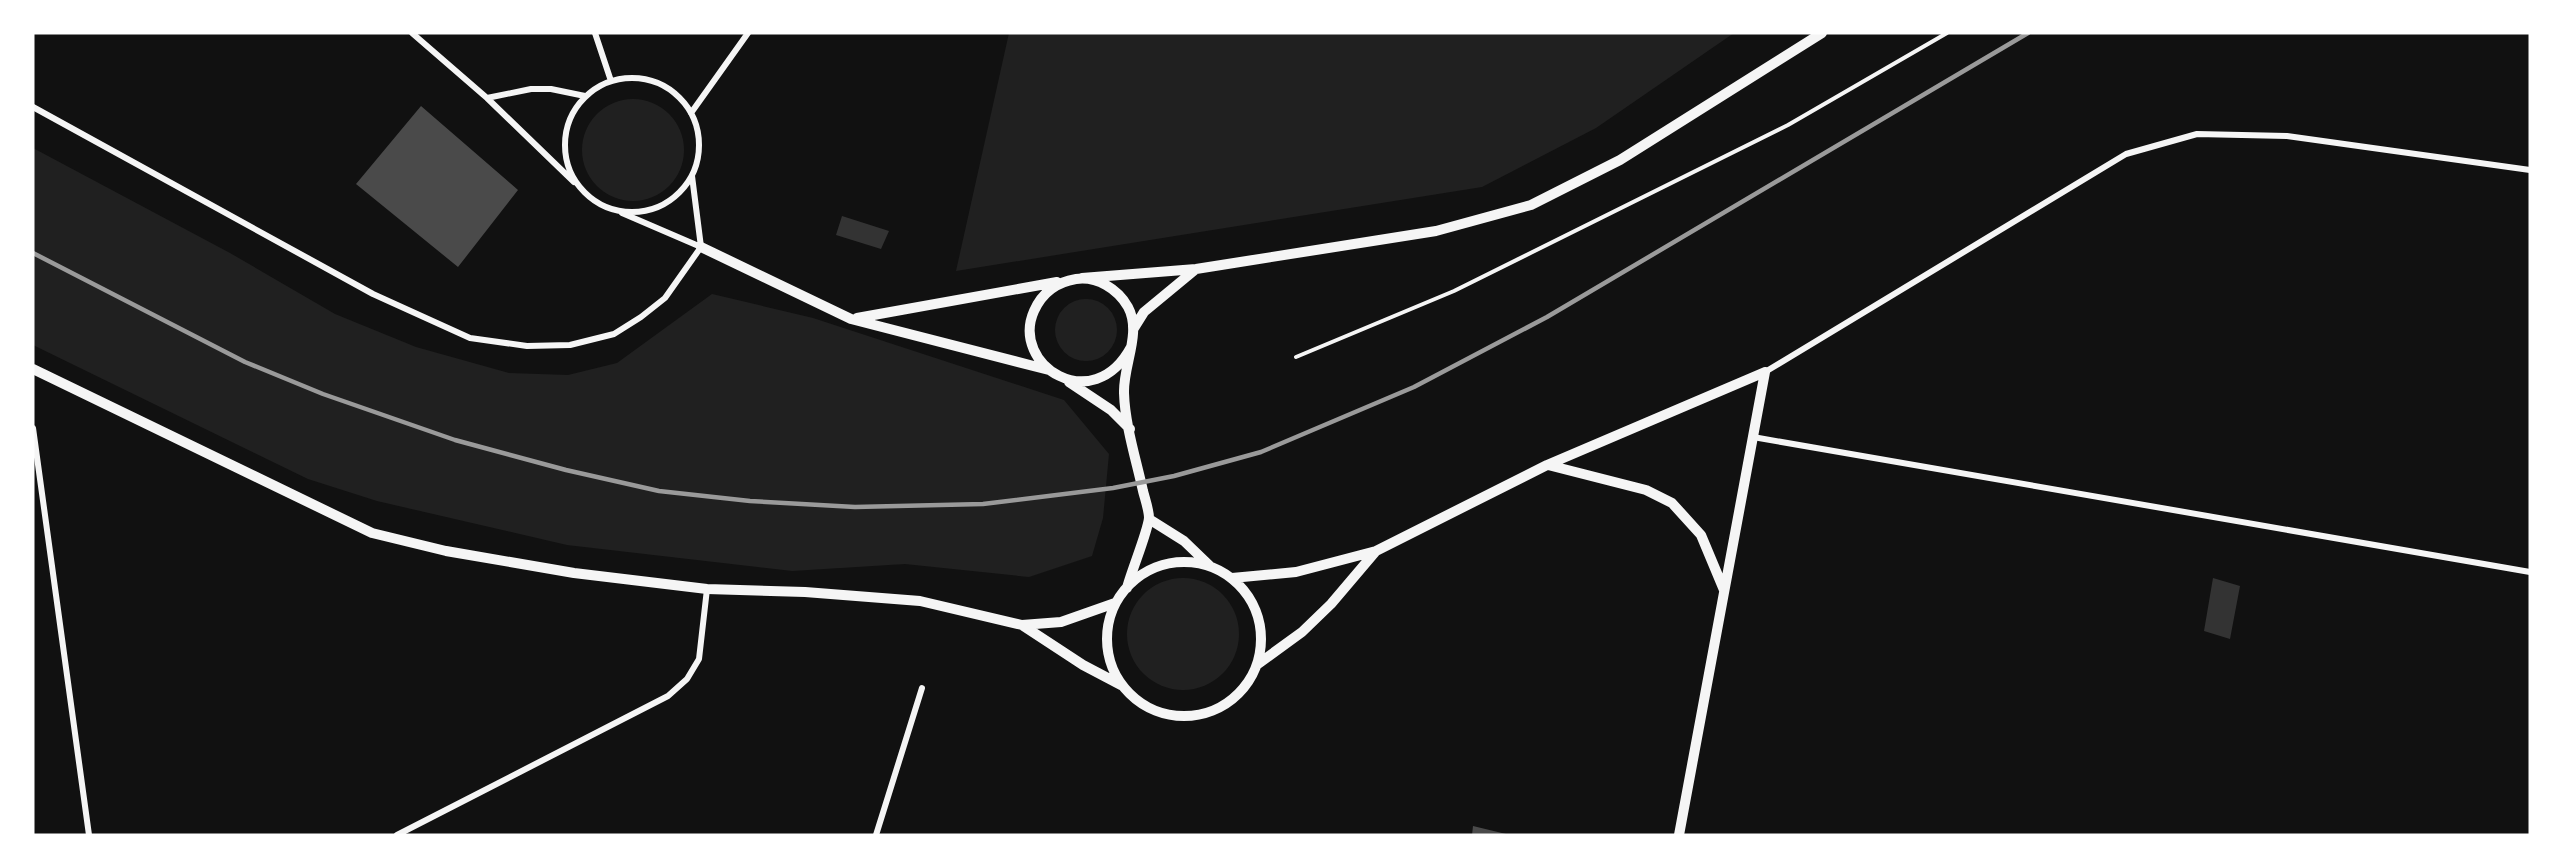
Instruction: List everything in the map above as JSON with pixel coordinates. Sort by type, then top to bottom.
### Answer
[{"type":"street","points":[[412,33],[487,98],[597,203],[701,247],[851,319],[1049,370],[1111,410],[1130,429]]},
{"type":"street","points":[[594,33],[611,81]]},
{"type":"street","points":[[691,112],[748,33]]},
{"type":"street","points":[[851,319],[1067,280],[1196,268],[1436,231],[1531,205],[1620,160],[1822,33]]},
{"type":"street","points":[[581,189],[570,171],[565,151],[566,131],[573,112],[585,96],[621,78],[642,78],[662,84],[678,96],[691,112],[699,134],[699,154],[692,175],[679,193],[661,206],[639,212],[615,210]]},
{"type":"street","points":[[487,98],[531,89],[551,89],[585,96]]},
{"type":"street","points":[[33,107],[373,294],[471,338],[526,346],[570,345],[614,334],[642,317],[665,298],[701,247],[692,175]]},
{"type":"street","points":[[1232,578],[1296,572],[1376,551],[1547,465],[1765,372],[2126,154],[2198,134],[2287,136],[2530,170]]},
{"type":"street","points":[[1127,588],[1149,519],[1124,393],[1134,328],[1144,312],[1196,268]]},
{"type":"street","points":[[1082,278],[1102,282],[1118,293],[1129,309],[1134,328]]},
{"type":"street","points":[[1049,370],[1038,358],[1032,343],[1033,312],[1041,298],[1053,287],[1067,280]]},
{"type":"street","points":[[1066,380],[1095,380],[1111,373],[1123,362],[1131,347]]},
{"type":"street","points":[[33,369],[372,532],[446,552],[574,573],[707,589],[805,592],[920,601],[1022,625],[1061,622],[1115,603]]},
{"type":"street","points":[[1679,835],[1765,372]]},
{"type":"street","points":[[33,428],[89,835]]},
{"type":"street","points":[[1753,437],[2530,572]]},
{"type":"street","points":[[1547,465],[1646,490],[1672,503],[1701,535],[1724,591]]},
{"type":"street","points":[[1149,519],[1184,541],[1211,567]]},
{"type":"street","points":[[1258,664],[1302,632],[1331,604],[1376,551]]},
{"type":"street","points":[[1022,625],[1083,665],[1121,685],[1140,703],[1163,714],[1188,717],[1214,711],[1235,698],[1247,687],[1258,664],[1262,632],[1247,593],[1232,578],[1211,567],[1189,561],[1166,563],[1144,573],[1115,603],[1108,623],[1107,645],[1111,666],[1121,685]]},
{"type":"street","points":[[397,835],[668,696],[687,679],[699,659],[707,589]]},
{"type":"street","points":[[876,835],[922,688]]},
{"type":"path","points":[[1296,357],[1454,291],[1538,250],[1788,124],[1947,33]]},
{"type":"shaded area","points":[[1009,33],[1734,33],[1596,128],[1482,187],[956,271]]},
{"type":"shaded area","points":[[633,99],[662,107],[676,121],[684,150],[676,179],[662,193],[633,201],[604,193],[590,179],[582,150],[590,121],[604,107]]},
{"type":"shaded area","points":[[33,148],[230,253],[335,314],[416,347],[509,373],[568,375],[617,363],[712,294],[813,318],[1064,400],[1109,454],[1103,518],[1092,556],[1029,577],[905,564],[792,571],[567,545],[377,501],[308,479],[33,345]]},
{"type":"shaded area","points":[[842,216],[889,231],[881,249],[836,235]]},
{"type":"shaded area","points":[[1080,299],[1092,299],[1108,308],[1115,318],[1117,330],[1115,342],[1108,352],[1092,361],[1080,361],[1069,356],[1060,347],[1055,336],[1055,324],[1060,313],[1069,304]]},
{"type":"shaded area","points":[[1183,578],[1204,583],[1222,595],[1234,613],[1239,634],[1234,655],[1222,673],[1204,685],[1183,690],[1162,685],[1144,673],[1132,655],[1127,634],[1132,613],[1144,595],[1162,583]]},
{"type":"shaded area","points":[[2213,578],[2240,586],[2230,639],[2204,631]]},
{"type":"building","points":[[421,106],[518,190],[458,267],[356,184]]},
{"type":"building","points":[[1473,826],[1506,834],[1506,835],[1472,835]]},
{"type":"railway","points":[[33,253],[245,362],[323,394],[455,440],[566,470],[659,491],[750,501],[855,507],[983,504],[1113,488],[1174,476],[1261,452],[1414,387],[1547,317],[2028,33]]}]
